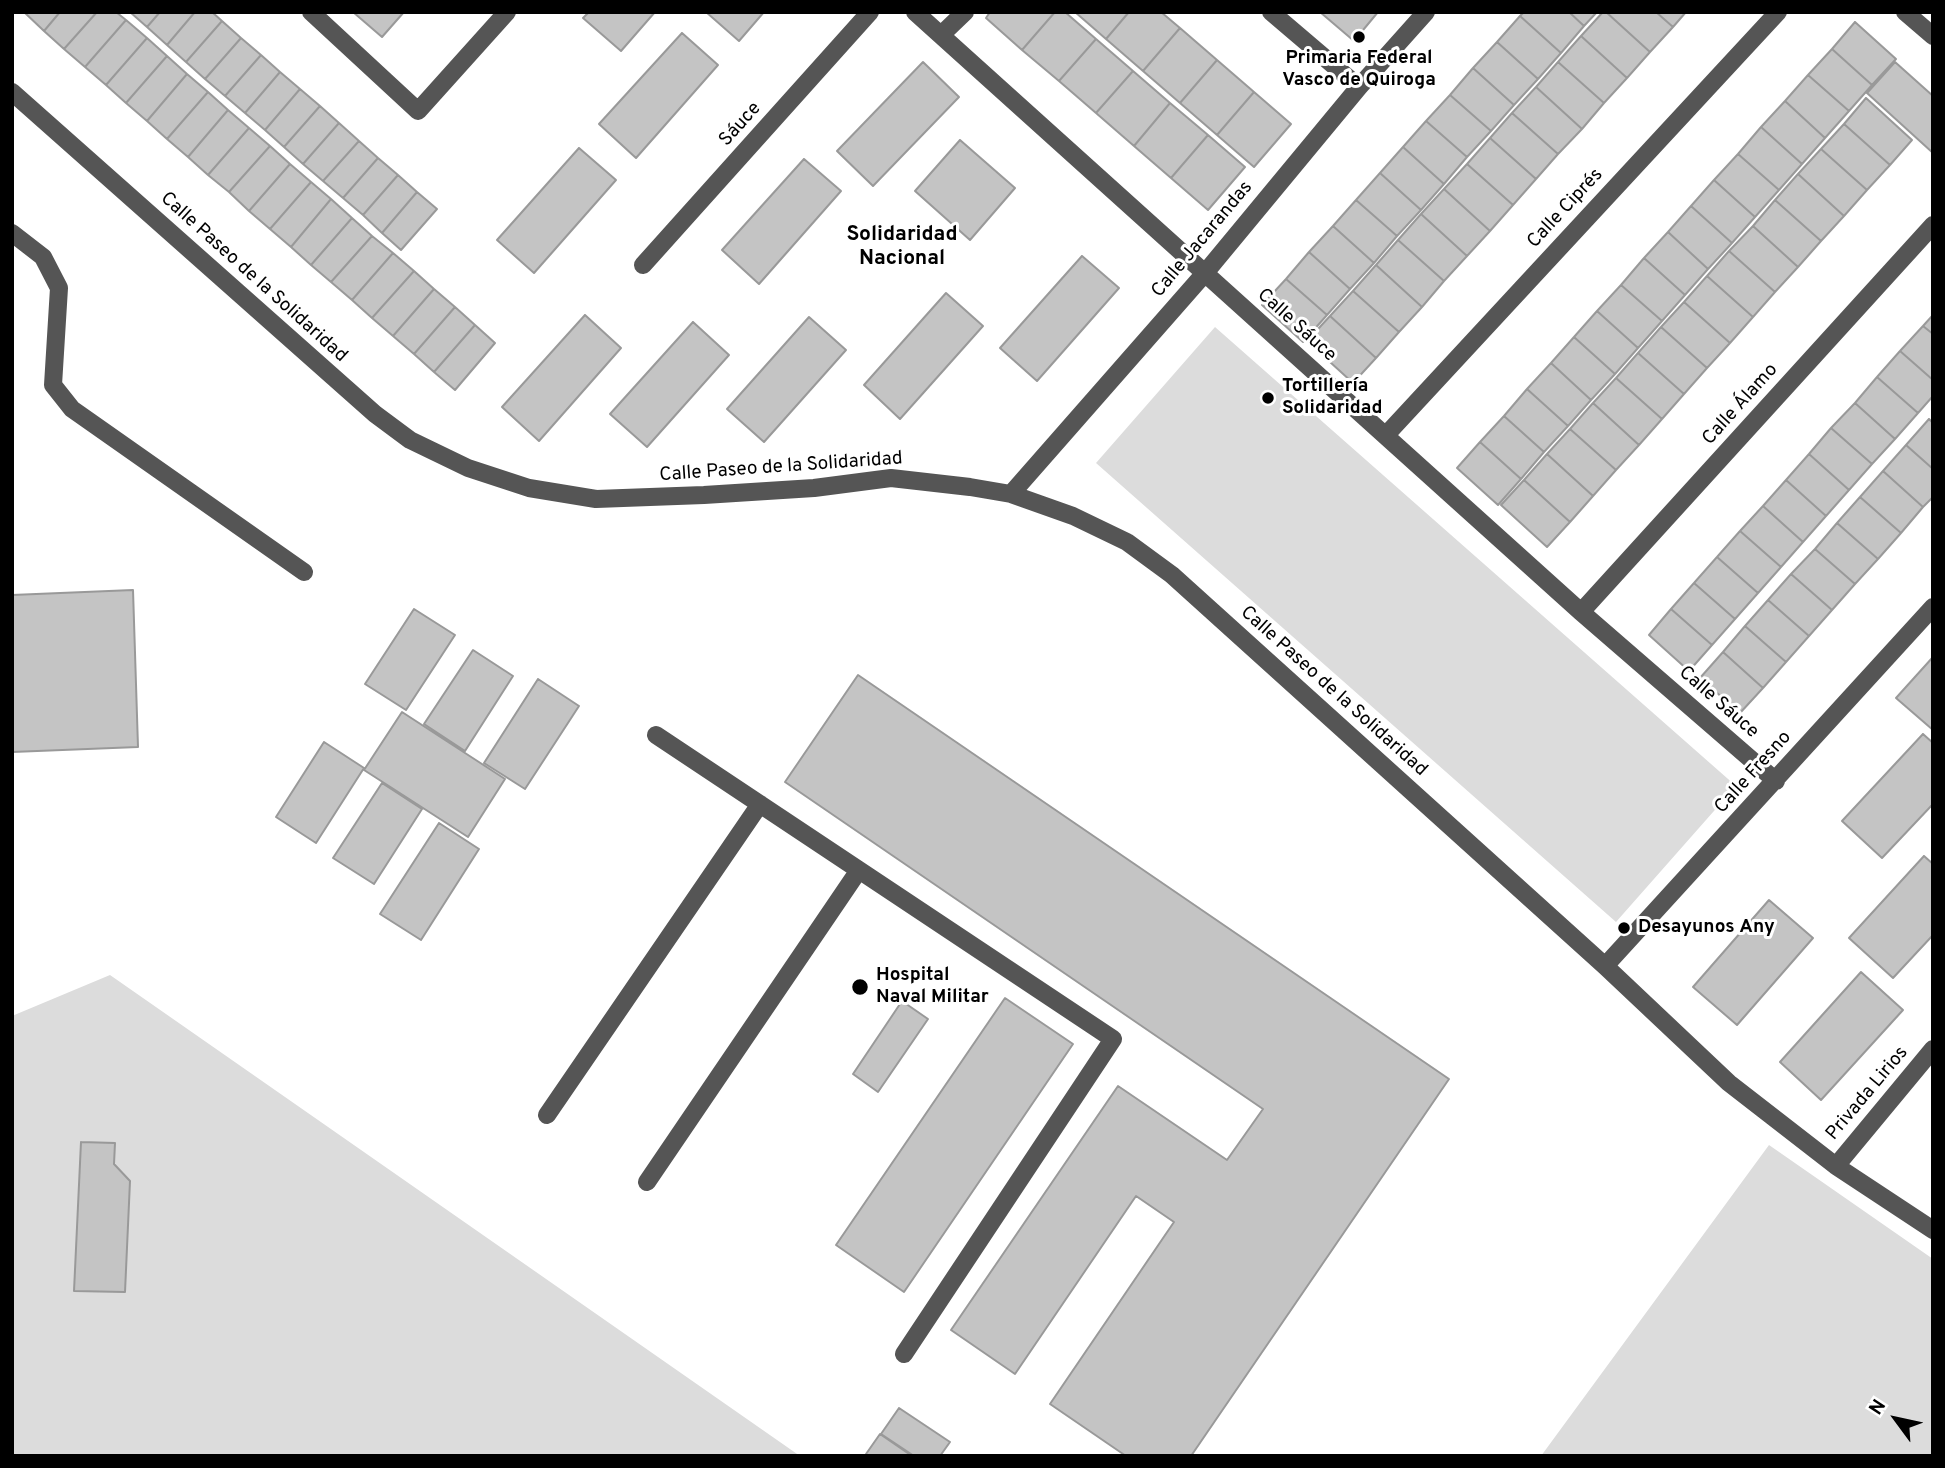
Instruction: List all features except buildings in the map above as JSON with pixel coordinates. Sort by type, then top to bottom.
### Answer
[{"type":"street","points":[[311,12],[418,111],[507,12]]},
{"type":"street","name":"Sáuce","points":[[643,265],[870,12]]},
{"type":"street","name":"Calle Sáuce","points":[[915,12],[1581,612],[1776,781]]},
{"type":"street","points":[[941,35],[965,12]]},
{"type":"street","points":[[1271,12],[1359,87]]},
{"type":"street","name":"Calle Jacarandas","points":[[1011,494],[1205,273],[1359,87],[1426,12]]},
{"type":"street","name":"Calle Ciprés","points":[[1386,435],[1778,12]]},
{"type":"street","points":[[1905,12],[1933,36]]},
{"type":"street","name":"Calle Paseo de la Solidaridad","points":[[12,92],[375,414],[410,440],[468,468],[529,488],[596,499],[814,488],[891,478],[970,486],[1011,494],[1073,516],[1127,542],[1172,575],[1605,966],[1729,1083],[1836,1166],[1933,1230]]},
{"type":"street","name":"Calle Álamo","points":[[1581,612],[1933,225]]},
{"type":"street","points":[[12,233],[43,257],[60,288],[53,385],[72,409],[304,572]]},
{"type":"street","name":"Calle Fresno","points":[[1605,966],[1933,607]]},
{"type":"street","points":[[656,735],[1113,1039],[904,1354]]},
{"type":"street","points":[[547,1115],[760,804]]},
{"type":"street","points":[[648,1182],[859,870]]},
{"type":"street","name":"Privada Lirios","points":[[1836,1166],[1933,1049]]},
{"type":"shaded area","points":[[1215,327],[1736,786],[1616,922],[1096,463]]},
{"type":"shaded area","points":[[110,975],[800,1456],[12,1456],[12,1016]]},
{"type":"shaded area","points":[[1769,1145],[1933,1259],[1933,1456],[1541,1456]]},
{"type":"place","name":"Primaria Federal Vasco de Quiroga","points":[[1359,37]]},
{"type":"place","name":"Tortillería Solidaridad","points":[[1268,398]]},
{"type":"place","name":"Desayunos Any","points":[[1624,928]]},
{"type":"place","name":"Hospital Naval Militar","points":[[860,987]]},
{"type":"district","name":"Solidaridad Nacional","points":[[902,248]]}]
